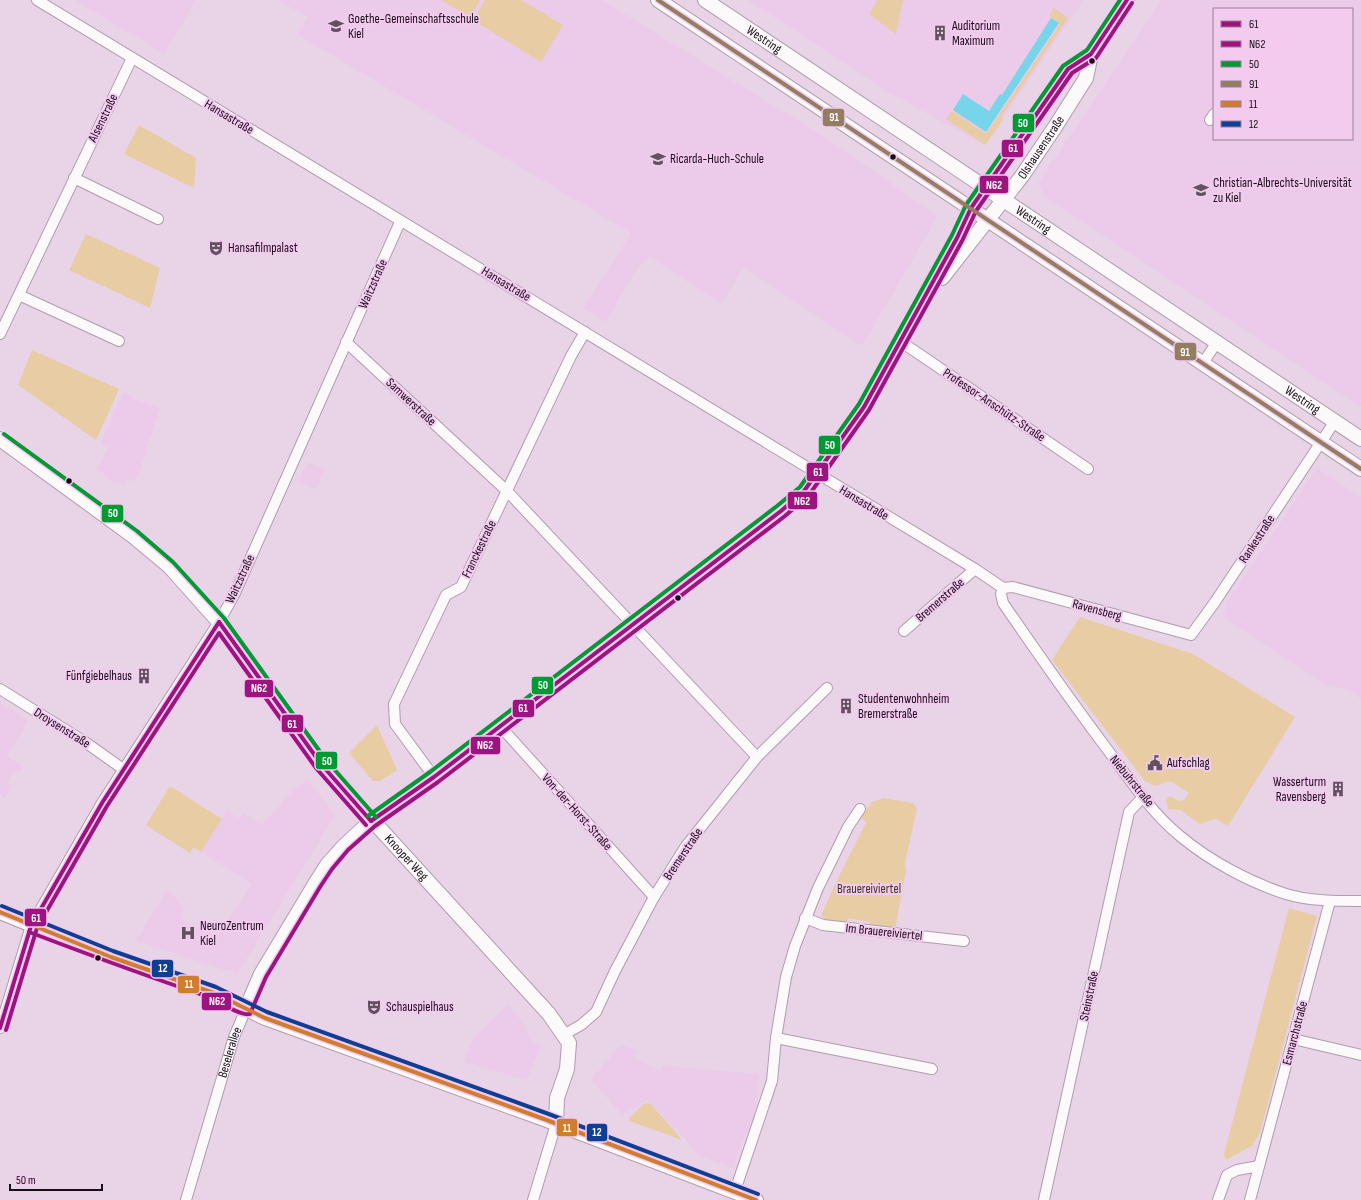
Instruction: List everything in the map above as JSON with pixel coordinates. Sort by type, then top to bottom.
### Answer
[{"type":"main road","name":"Westring","points":[[658,0],[1361,469]]},
{"type":"main road","name":"Westring","points":[[705,0],[1361,438]]},
{"type":"main road","name":"Olshausenstraße","points":[[918,308],[1003,198],[1022,176],[1086,78],[1091,54],[1127,0]]},
{"type":"main road","name":"Olshausenstraße","points":[[371,821],[434,777],[633,626],[781,511],[804,491],[864,407],[957,238],[971,208],[1068,69],[1091,54]]},
{"type":"main road","name":"Knooper Weg","points":[[0,439],[133,536],[169,566],[219,622],[321,764],[371,821],[523,985],[568,1046]]},
{"type":"main road","name":"Beselerallee","points":[[246,1008],[261,974],[327,865],[344,846],[371,821]]},
{"type":"main road","points":[[0,912],[31,926],[111,957],[214,993],[264,1018],[550,1122],[756,1200]]},
{"type":"main road","points":[[550,1122],[567,1070],[568,1046]]},
{"type":"street","name":"Hansastraße","points":[[37,0],[400,222],[585,332],[975,569]]},
{"type":"street","name":"Alsenstraße","points":[[0,334],[132,58]]},
{"type":"street","points":[[74,178],[158,219]]},
{"type":"street","name":"Waitzstraße","points":[[0,1028],[31,926],[67,861],[123,769],[219,622],[235,593],[400,222]]},
{"type":"street","points":[[19,295],[119,341]]},
{"type":"street","name":"Franckestraße","points":[[434,777],[395,724],[394,704],[446,595],[460,587],[571,356],[585,332]]},
{"type":"street","name":"Professor-Anschütz-Straße","points":[[900,341],[1088,469]]},
{"type":"street","name":"Samwerstraße","points":[[346,342],[507,491],[757,757]]},
{"type":"street","points":[[1203,363],[1217,342]]},
{"type":"street","name":"Rankestraße","points":[[1191,635],[1215,602],[1335,421]]},
{"type":"street","points":[[975,569],[1003,588]]},
{"type":"street","name":"Bremerstraße","points":[[904,631],[975,569]]},
{"type":"street","name":"Ravensberg","points":[[1003,588],[1013,587],[1191,635]]},
{"type":"street","name":"Niebuhrstraße","points":[[1003,588],[1001,594],[1002,603],[1075,708],[1142,797],[1179,836],[1214,860],[1255,881],[1287,894],[1330,901],[1361,902]]},
{"type":"street","name":"Bremerstraße","points":[[568,1046],[581,1025],[596,1012],[615,971],[654,897],[686,846],[757,757],[827,688]]},
{"type":"street","name":"Droysenstraße","points":[[0,689],[85,742],[123,769]]},
{"type":"street","name":"Von-der-Horst-Straße","points":[[500,726],[654,897]]},
{"type":"street","name":"Steinstraße","points":[[1044,1200],[1129,812],[1142,797]]},
{"type":"street","points":[[735,1191],[771,1086],[776,1038],[786,977],[805,918],[848,827],[860,809]]},
{"type":"street","name":"Esmarchstraße","points":[[1250,1200],[1330,901]]},
{"type":"street","name":"Im Brauereiviertel","points":[[805,918],[822,925],[964,941]]},
{"type":"street","name":"Beselerallee","points":[[186,1200],[234,1037],[246,1008]]},
{"type":"street","points":[[776,1038],[932,1069]]},
{"type":"street","points":[[1293,1038],[1361,1055]]},
{"type":"street","points":[[533,1200],[550,1122]]},
{"type":"street","points":[[1218,1200],[1228,1174],[1237,1170],[1259,1166]]},
{"type":"shaded area","points":[[75,0],[196,0],[164,54]]},
{"type":"shaded area","name":"Ricarda-Huch-Schule","points":[[279,0],[602,0],[826,138],[938,216],[862,346],[744,267],[721,304],[650,257],[639,265],[606,322],[584,308],[631,233],[297,34],[308,18]]},
{"type":"shaded area","points":[[748,0],[1084,0],[985,145],[895,96]]},
{"type":"shaded area","name":"Christian-Albrechts-Universität zu Kiel","points":[[1161,0],[1361,0],[1361,407],[1045,197],[1038,183]]},
{"type":"shaded area","points":[[123,393],[132,396],[131,398],[160,408],[138,476],[134,482],[128,478],[123,485],[117,481],[115,484],[97,468],[109,449],[101,443]]},
{"type":"shaded area","points":[[307,462],[325,469],[316,489],[298,482]]},
{"type":"shaded area","points":[[1317,468],[1361,497],[1361,699],[1349,691],[1325,684],[1224,618],[1228,601]]},
{"type":"shaded area","points":[[0,701],[4,706],[29,720],[7,756],[23,767],[20,772],[15,769],[7,782],[12,786],[5,798],[0,796]]},
{"type":"shaded area","points":[[308,779],[335,816],[237,974],[136,941],[166,892],[177,898],[183,913],[181,920],[218,935],[252,884],[201,852],[227,811],[239,818],[243,813],[262,825],[293,790]]},
{"type":"shaded area","points":[[507,1005],[521,1020],[533,1043],[541,1046],[527,1080],[464,1062],[474,1037]]},
{"type":"shaded area","points":[[621,1045],[637,1050],[634,1059],[660,1070],[662,1066],[759,1074],[754,1119],[743,1140],[733,1168],[697,1155],[687,1141],[648,1100],[622,1115],[591,1079]]},
{"type":"green space","points":[[441,0],[480,0],[470,17]]},
{"type":"green space","points":[[485,0],[521,0],[563,25],[541,62],[473,20]]},
{"type":"green space","points":[[878,0],[903,0],[896,34],[869,14]]},
{"type":"green space","points":[[1054,8],[1068,18],[1002,116],[1003,120],[985,145],[946,119],[952,111],[986,134],[1060,24],[1049,16]]},
{"type":"green space","points":[[139,125],[196,158],[194,188],[124,154]]},
{"type":"green space","points":[[86,234],[160,268],[150,308],[69,270]]},
{"type":"green space","points":[[32,350],[119,389],[96,440],[18,385]]},
{"type":"green space","points":[[1080,617],[1193,654],[1295,717],[1228,826],[1216,819],[1199,824],[1181,810],[1168,809],[1166,800],[1170,796],[1180,801],[1184,800],[1189,793],[1170,781],[1155,786],[1145,781],[1052,660]]},
{"type":"green space","points":[[377,725],[397,770],[380,781],[373,781],[349,753]]},
{"type":"green space","points":[[170,786],[222,819],[201,852],[193,847],[190,853],[146,825]]},
{"type":"green space","name":"Brauereiviertel","points":[[884,798],[913,803],[917,809],[905,862],[906,871],[895,929],[869,926],[870,922],[849,918],[846,924],[828,921],[823,918],[822,914],[838,878],[866,823],[861,817],[872,802]]},
{"type":"green space","points":[[1289,908],[1317,916],[1260,1133],[1252,1146],[1226,1160],[1224,1154]]},
{"type":"green space","points":[[644,1104],[651,1104],[682,1140],[629,1121],[629,1118]]},
{"type":"water","points":[[1051,18],[1059,23],[986,132],[953,110],[963,94],[989,111],[1000,94],[1002,95]]},
{"type":"transit line","name":"91","points":[[658,0],[1361,469]]},
{"type":"transit line","name":"50","points":[[368,816],[430,772],[800,487],[859,404],[952,235],[966,205],[1063,66],[1087,50],[1120,0]]},
{"type":"transit line","name":"61","points":[[371,821],[434,777],[781,511],[804,491],[864,407],[957,238],[971,208],[1068,69],[1091,54],[1127,0]]},
{"type":"transit line","name":"N62","points":[[29,932],[206,996],[241,1013],[250,1014],[266,977],[320,887],[332,869],[348,850],[375,826],[438,782],[785,516],[809,495],[869,410],[962,241],[976,211],[1072,73],[1096,58],[1132,3]]},
{"type":"transit line","name":"50","points":[[4,434],[137,531],[173,562],[224,618],[326,760],[376,817]]},
{"type":"transit line","name":"61","points":[[219,622],[321,764],[371,821]]},
{"type":"transit line","name":"61","points":[[0,1028],[31,926],[102,803],[219,622]]},
{"type":"transit line","name":"N62","points":[[6,1030],[37,928],[107,806],[219,633],[316,768],[366,825]]},
{"type":"transit line","name":"12","points":[[2,906],[113,951],[216,987],[267,1012],[546,1113],[758,1194]]},
{"type":"transit line","name":"11","points":[[0,912],[111,957],[214,993],[265,1018],[544,1119],[756,1200]]},
{"type":"place","name":"Goethe-Gemeinschaftsschule Kiel","points":[[336,26]]},
{"type":"place","name":"Auditorium Maximum","points":[[940,33]]},
{"type":"place","name":"Ricarda-Huch-Schule","points":[[658,159]]},
{"type":"place","name":"Christian-Albrechts-Universität zu Kiel","points":[[1201,190]]},
{"type":"place","name":"Hansafilmpalast","points":[[216,248]]},
{"type":"place","name":"Fünfgiebelhaus","points":[[144,676]]},
{"type":"place","name":"Studentenwohnheim Bremerstraße","points":[[846,706]]},
{"type":"place","name":"Aufschlag","points":[[1155,763]]},
{"type":"place","name":"Wasserturm Ravensberg","points":[[1338,789]]},
{"type":"place","name":"NeuroZentrum Kiel","points":[[188,933]]},
{"type":"place","name":"Schauspielhaus","points":[[374,1007]]}]
